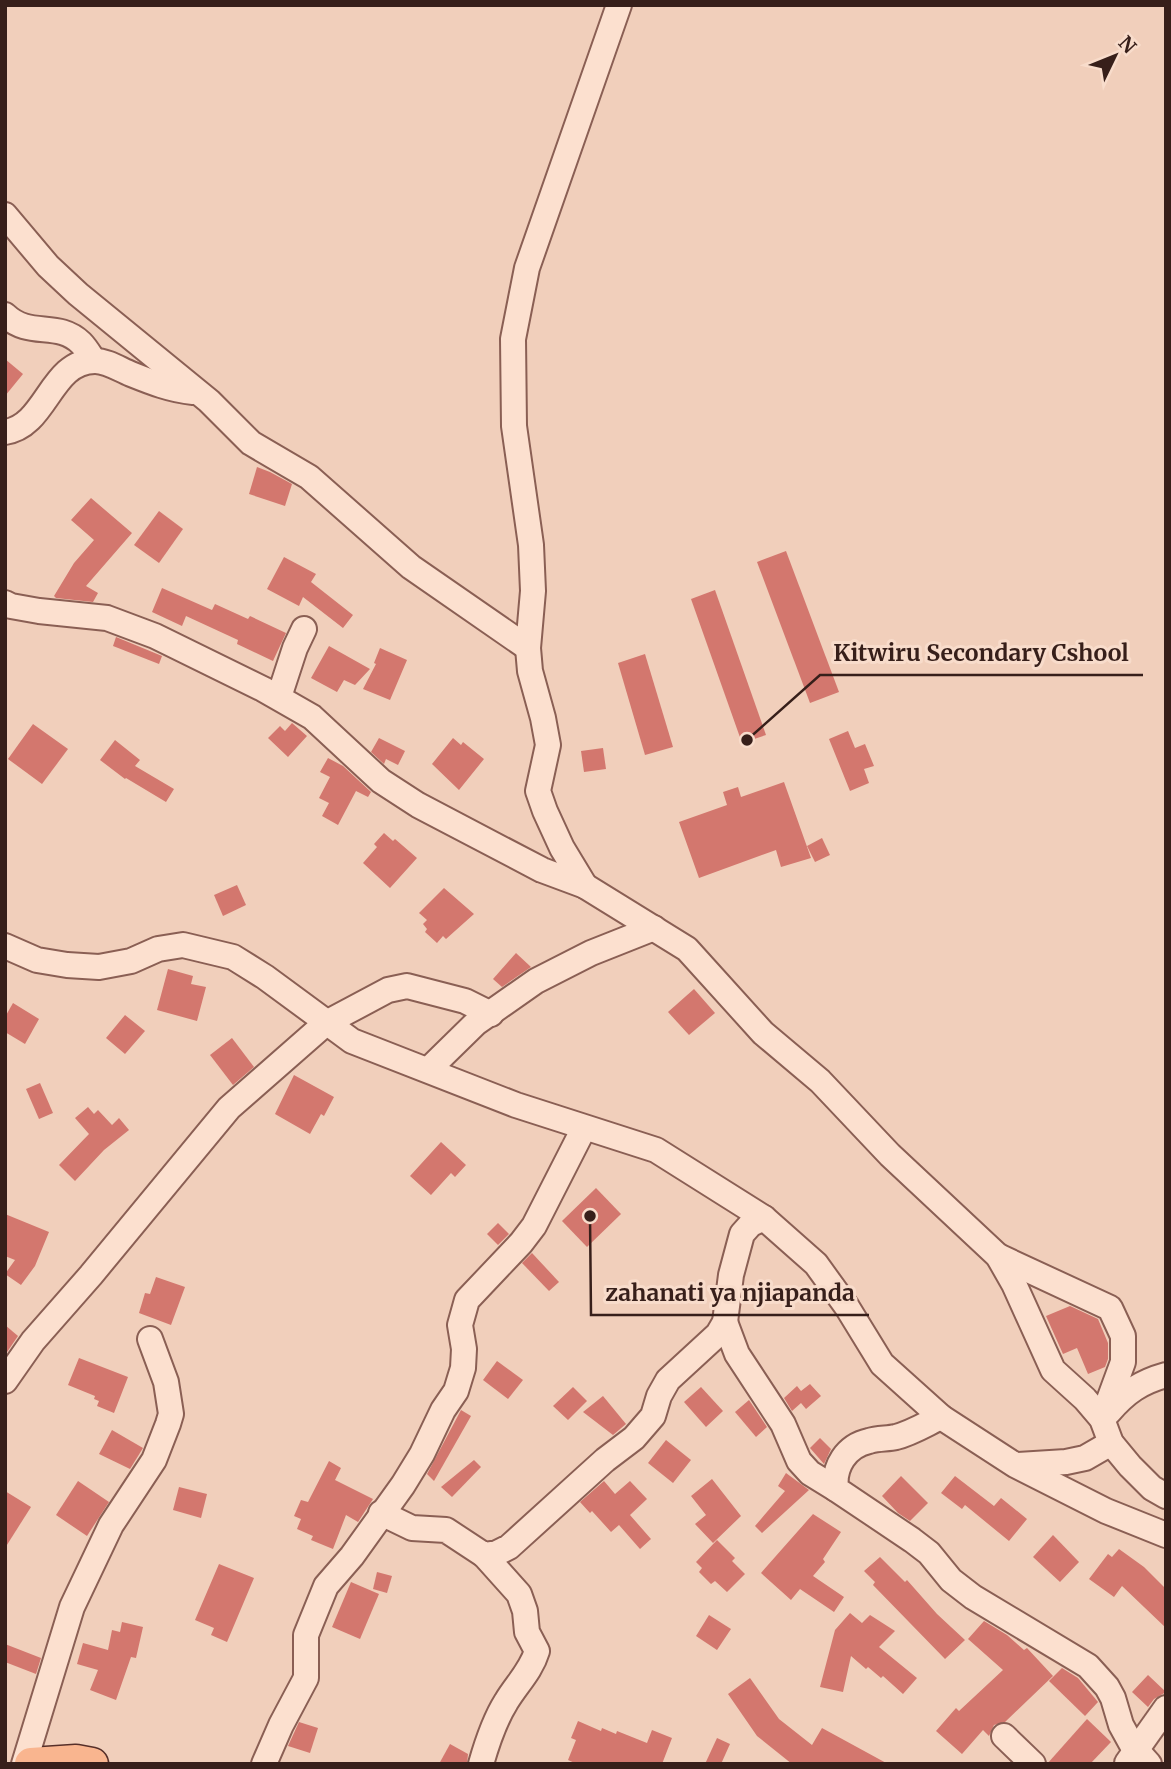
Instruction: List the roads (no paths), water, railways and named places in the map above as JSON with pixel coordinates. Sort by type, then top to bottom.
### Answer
[{"type":"main road","points":[[31,1764],[76,1761],[92,1764]]},
{"type":"street","points":[[585,886],[562,848],[538,791],[548,745],[530,671],[528,648],[533,591],[531,545],[514,426],[513,339],[527,268],[619,5]]},
{"type":"street","points":[[7,224],[78,294],[199,393],[250,443],[309,477],[411,567],[528,648]]},
{"type":"street","points":[[5,315],[13,322],[32,330],[64,332],[80,343],[94,361]]},
{"type":"street","points":[[5,432],[20,429],[41,408],[55,384],[76,367],[94,361],[177,391],[199,393]]},
{"type":"street","points":[[5,603],[39,611],[107,618],[188,651],[279,697],[312,717],[381,781],[418,804],[542,870],[585,886],[687,949],[763,1033],[820,1081],[890,1154],[998,1256],[1014,1284],[1053,1370],[1085,1399],[1102,1419],[1111,1443],[1130,1466],[1152,1488],[1166,1496]]},
{"type":"street","points":[[279,697],[304,629]]},
{"type":"street","points":[[429,1069],[468,1030],[536,981],[591,953],[654,928]]},
{"type":"street","points":[[5,946],[37,960],[99,967],[131,961],[158,949],[183,946],[233,957],[265,977],[352,1041],[516,1105],[656,1150],[764,1218],[816,1264],[847,1307],[882,1364],[941,1417],[1015,1465],[1107,1511],[1166,1535]]},
{"type":"street","points":[[5,1381],[33,1341],[229,1108],[326,1023],[387,990],[407,986],[465,1001],[491,1014]]},
{"type":"street","points":[[264,1764],[281,1724],[306,1678],[306,1634],[326,1586],[352,1556],[403,1485],[456,1391],[463,1368],[464,1349],[460,1325],[467,1300],[534,1226],[584,1128]]},
{"type":"street","points":[[484,1555],[509,1547],[605,1460],[635,1438],[653,1416],[662,1388],[718,1334],[725,1322],[731,1275],[742,1234],[751,1224],[764,1218]]},
{"type":"street","points":[[998,1256],[1110,1308],[1123,1336],[1123,1362],[1102,1419]]},
{"type":"street","points":[[725,1322],[737,1354],[783,1424],[799,1461],[810,1474],[920,1547],[951,1580],[974,1597],[1088,1666],[1113,1698],[1121,1725],[1137,1759]]},
{"type":"street","points":[[24,1764],[72,1607],[111,1525],[154,1460],[171,1414],[166,1381],[150,1339]]},
{"type":"street","points":[[1102,1419],[1126,1393],[1145,1381],[1166,1375]]},
{"type":"street","points":[[836,1489],[836,1470],[851,1449],[861,1443],[912,1432],[941,1417]]},
{"type":"street","points":[[1015,1465],[1085,1458],[1111,1443]]},
{"type":"street","points":[[381,1513],[412,1528],[446,1530],[484,1555],[519,1594],[525,1611],[527,1632],[537,1651],[534,1661],[505,1703],[489,1737],[481,1764]]},
{"type":"street","points":[[1137,1759],[1166,1708]]},
{"type":"street","points":[[1004,1737],[1033,1764]]},
{"type":"place","name":"Kitwiru Secondary Cshool","points":[[747,740]]},
{"type":"place","name":"zahanati ya njiapanda","points":[[590,1216]]}]
